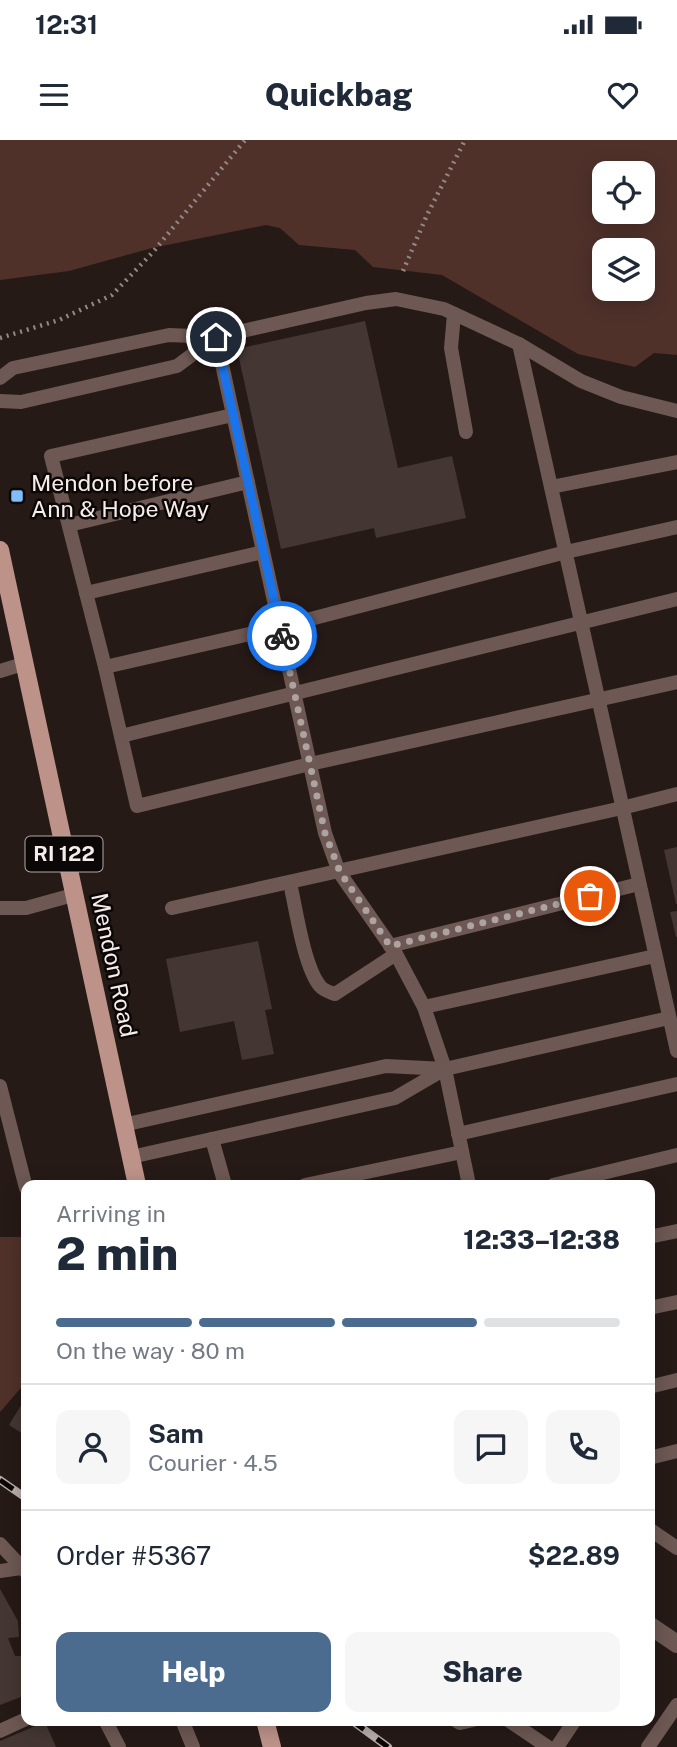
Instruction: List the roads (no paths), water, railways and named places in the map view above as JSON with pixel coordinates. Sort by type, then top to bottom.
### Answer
[{"type":"main road","name":"Mendon Road","points":[[0,550],[136,1180]]},
{"type":"main road","points":[[267,1726],[272,1747]]},
{"type":"street","points":[[655,1629],[677,1644]]},
{"type":"lane","points":[[0,378],[13,368],[169,335],[216,337],[366,303],[396,299],[444,309],[519,344],[581,382],[621,397],[677,411]]},
{"type":"lane","points":[[454,314],[451,348],[467,432]]},
{"type":"lane","points":[[0,401],[21,402],[177,366],[216,337]]},
{"type":"lane","points":[[216,337],[325,833],[340,872],[393,950],[424,1007],[444,1069],[468,1180]]},
{"type":"lane","points":[[519,344],[677,1051]]},
{"type":"lane","points":[[233,415],[51,456],[137,806],[310,764],[677,682]]},
{"type":"lane","points":[[551,487],[677,462]]},
{"type":"lane","points":[[69,525],[248,482]]},
{"type":"lane","points":[[105,667],[280,627],[566,552],[677,527]]},
{"type":"lane","points":[[86,593],[263,552]]},
{"type":"lane","points":[[121,736],[677,599]]},
{"type":"lane","points":[[0,671],[23,664]]},
{"type":"lane","points":[[172,908],[622,808],[677,793]]},
{"type":"lane","points":[[290,883],[313,975],[322,989],[335,994],[393,950],[639,884]]},
{"type":"lane","points":[[0,908],[26,908],[73,895]]},
{"type":"lane","points":[[424,1007],[655,956]]},
{"type":"lane","points":[[123,1125],[386,1066],[444,1069],[669,1018]]},
{"type":"lane","points":[[131,1157],[396,1098],[444,1069]]},
{"type":"lane","points":[[458,1134],[677,1084]]},
{"type":"lane","points":[[0,1086],[24,1180]]},
{"type":"lane","points":[[212,1139],[224,1180]]},
{"type":"lane","points":[[329,1180],[462,1152]]},
{"type":"lane","points":[[574,1180],[677,1155]]},
{"type":"lane","points":[[655,1236],[677,1231]]},
{"type":"lane","points":[[655,1307],[677,1302]]},
{"type":"lane","points":[[655,1386],[677,1380]]},
{"type":"lane","points":[[655,1456],[677,1451]]},
{"type":"lane","points":[[655,1533],[677,1548]]},
{"type":"lane","points":[[0,1544],[21,1568]]},
{"type":"lane","points":[[0,1571],[21,1570]]},
{"type":"lane","points":[[648,1747],[677,1705]]},
{"type":"lane","points":[[0,1731],[21,1721]]},
{"type":"lane","points":[[109,1726],[119,1747]]},
{"type":"lane","points":[[184,1726],[193,1747]]},
{"type":"lane","points":[[517,1726],[548,1747]]},
{"type":"lane","points":[[558,1747],[571,1726]]},
{"type":"railway","points":[[0,1480],[21,1495]]},
{"type":"railway","points":[[359,1726],[388,1747]]},
{"type":"place","name":"Mendon before Ann & Hope Way","points":[[17,496]]}]
